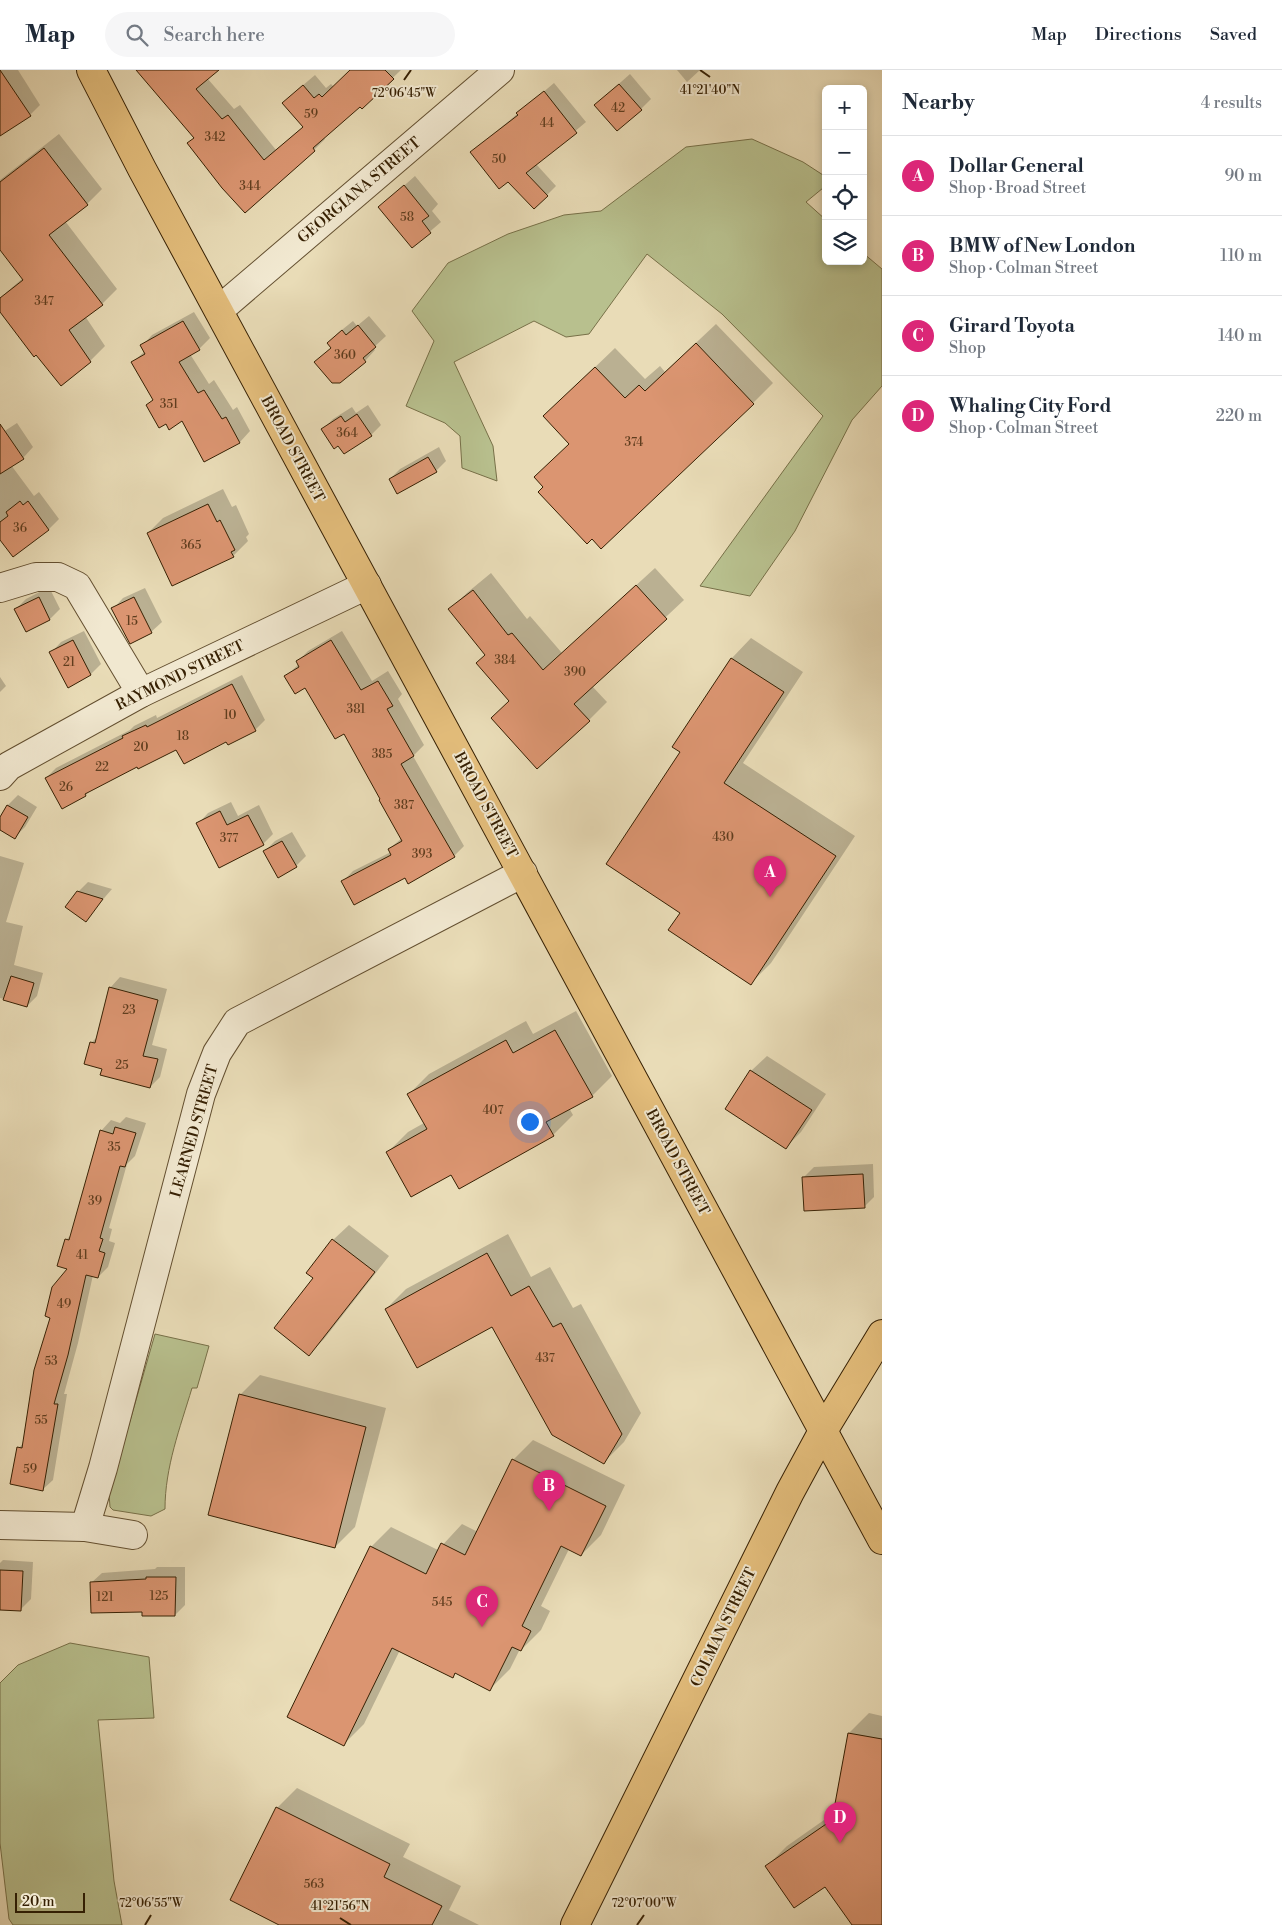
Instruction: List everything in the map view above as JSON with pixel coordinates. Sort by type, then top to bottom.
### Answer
[{"type":"main road","name":"BROAD STREET","points":[[91,70],[882,1540]]},
{"type":"main road","name":"COLMAN STREET","points":[[575,1925],[790,1492],[823,1431],[882,1334]]},
{"type":"street","name":"GEORGIANA STREET","points":[[219,310],[500,70]]},
{"type":"street","points":[[0,588],[36,578],[58,578],[77,586],[141,693]]},
{"type":"street","name":"RAYMOND STREET","points":[[0,776],[10,766],[141,693],[367,585]]},
{"type":"street","name":"LEARNED STREET","points":[[85,1526],[103,1468],[201,1094],[217,1053],[237,1022],[523,873]]},
{"type":"street","points":[[0,1525],[85,1526],[133,1534]]},
{"type":"green space","points":[[752,139],[803,162],[822,174],[822,189],[806,202],[822,216],[822,265],[867,265],[867,256],[882,269],[882,386],[852,420],[795,531],[750,596],[700,586],[823,416],[722,314],[647,254],[589,334],[566,337],[534,321],[454,362],[493,446],[497,481],[462,468],[460,436],[445,423],[406,406],[434,341],[412,311],[448,263],[508,234],[564,215],[601,211],[686,147]]},
{"type":"green space","points":[[155,1334],[209,1346],[197,1388],[192,1388],[174,1448],[170,1463],[165,1509],[151,1516],[113,1510],[110,1507],[109,1494]]},
{"type":"green space","points":[[70,1643],[149,1657],[154,1718],[98,1720],[114,1881],[122,1925],[13,1925],[9,1919],[0,1843],[0,1683],[18,1665]]},
{"type":"building","points":[[0,70],[31,116],[0,136]]},
{"type":"building","points":[[136,70],[219,70],[196,89],[222,119],[228,115],[264,160],[303,127],[282,103],[303,85],[314,98],[319,94],[322,97],[350,70],[385,70],[394,79],[362,109],[360,107],[313,148],[315,151],[245,213],[222,188],[187,143],[194,138]]},
{"type":"building","points":[[619,84],[642,110],[617,131],[594,105]]},
{"type":"building","points":[[544,91],[577,133],[526,173],[548,196],[534,209],[508,182],[499,189],[470,152],[518,115],[516,113]]},
{"type":"building","points":[[44,148],[88,205],[49,235],[103,305],[69,330],[91,362],[61,386],[36,355],[34,357],[0,312],[0,298],[23,280],[0,250],[0,182]]},
{"type":"building","points":[[404,185],[429,216],[422,221],[431,233],[412,248],[378,207]]},
{"type":"building","points":[[183,321],[200,350],[179,362],[198,393],[204,390],[222,419],[226,417],[240,443],[204,462],[182,421],[169,430],[166,424],[159,428],[146,405],[153,400],[131,362],[145,354],[140,345]]},
{"type":"building","points":[[358,325],[376,347],[363,358],[366,362],[340,383],[332,383],[314,362],[331,348],[327,343],[342,330],[346,335]]},
{"type":"building","points":[[696,343],[754,404],[601,549],[592,539],[587,544],[538,492],[543,487],[534,477],[569,444],[543,416],[595,367],[625,398],[639,385],[645,391]]},
{"type":"building","points":[[357,414],[372,436],[344,454],[338,446],[334,449],[321,429],[341,416],[345,422]]},
{"type":"building","points":[[0,424],[24,459],[0,474]]},
{"type":"building","points":[[428,457],[437,472],[397,494],[389,479]]},
{"type":"building","points":[[20,501],[23,505],[28,501],[49,530],[13,557],[0,540],[0,522],[8,516],[6,512]]},
{"type":"building","points":[[208,504],[217,522],[220,520],[235,550],[231,552],[234,557],[172,586],[147,533]]},
{"type":"building","points":[[636,585],[667,619],[574,704],[590,721],[537,769],[491,718],[509,701],[476,663],[485,655],[448,609],[473,590],[508,635],[512,633],[543,670]]},
{"type":"building","points":[[39,597],[50,620],[26,632],[14,609]]},
{"type":"building","points":[[134,597],[152,633],[130,644],[111,608]]},
{"type":"building","points":[[73,640],[91,675],[68,688],[49,652]]},
{"type":"building","points":[[331,640],[361,690],[378,681],[393,706],[387,709],[414,756],[401,764],[455,857],[408,884],[405,878],[354,905],[341,881],[391,855],[388,849],[402,841],[344,734],[335,739],[305,688],[295,694],[284,676],[299,667],[296,661]]},
{"type":"building","points":[[731,658],[784,692],[724,783],[836,856],[751,985],[668,930],[680,913],[606,864],[680,752],[672,747]]},
{"type":"building","points":[[232,684],[256,731],[228,745],[226,742],[184,764],[176,750],[138,769],[137,767],[85,794],[86,796],[62,809],[45,778],[123,738],[122,736],[146,725],[147,727]]},
{"type":"building","points":[[7,805],[28,817],[15,839],[0,830],[0,817]]},
{"type":"building","points":[[220,811],[227,825],[248,815],[264,845],[219,868],[196,823]]},
{"type":"building","points":[[282,841],[297,867],[278,878],[263,851]]},
{"type":"building","points":[[77,891],[103,899],[86,922],[65,907]]},
{"type":"building","points":[[11,976],[34,983],[27,1007],[3,1000]]},
{"type":"building","points":[[109,987],[158,1000],[143,1056],[158,1059],[150,1088],[100,1075],[102,1069],[84,1064],[90,1042],[95,1043]]},
{"type":"building","points":[[555,1030],[593,1097],[546,1122],[554,1136],[459,1189],[451,1175],[411,1197],[386,1152],[427,1129],[407,1094],[506,1040],[513,1053]]},
{"type":"building","points":[[750,1070],[812,1110],[786,1149],[725,1109]]},
{"type":"building","points":[[115,1127],[136,1133],[125,1167],[120,1166],[100,1238],[103,1239],[99,1251],[105,1253],[98,1278],[86,1275],[68,1355],[54,1404],[58,1404],[43,1491],[10,1484],[17,1447],[22,1448],[34,1370],[50,1318],[45,1316],[52,1287],[67,1269],[57,1266],[65,1239],[69,1240],[100,1130],[113,1134]]},
{"type":"building","points":[[863,1174],[865,1208],[804,1211],[802,1177]]},
{"type":"building","points":[[332,1239],[375,1272],[309,1356],[274,1328],[313,1278],[306,1273]]},
{"type":"building","points":[[487,1253],[511,1296],[529,1286],[553,1327],[561,1323],[622,1434],[604,1464],[552,1435],[492,1327],[417,1368],[385,1309]]},
{"type":"building","points":[[239,1394],[366,1427],[335,1548],[208,1515]]},
{"type":"building","points":[[512,1459],[606,1506],[581,1556],[561,1546],[522,1626],[531,1631],[521,1651],[512,1647],[490,1691],[455,1673],[453,1678],[392,1648],[344,1746],[287,1717],[370,1546],[426,1574],[441,1543],[465,1555]]},
{"type":"building","points":[[0,1570],[23,1571],[21,1611],[0,1610]]},
{"type":"building","points":[[146,1577],[176,1577],[175,1616],[142,1616],[142,1612],[91,1613],[90,1582],[146,1579]]},
{"type":"building","points":[[848,1733],[882,1739],[882,1925],[852,1925],[825,1887],[794,1908],[765,1866],[832,1820]]},
{"type":"building","points":[[276,1807],[390,1864],[384,1877],[442,1906],[432,1925],[279,1925],[230,1900]]},
{"type":"place","name":"Dollar General","points":[[770,897]]},
{"type":"place","name":"BMW of New London","points":[[549,1511]]},
{"type":"place","name":"Girard Toyota","points":[[482,1627]]},
{"type":"place","name":"Whaling City Ford","points":[[840,1843]]}]
